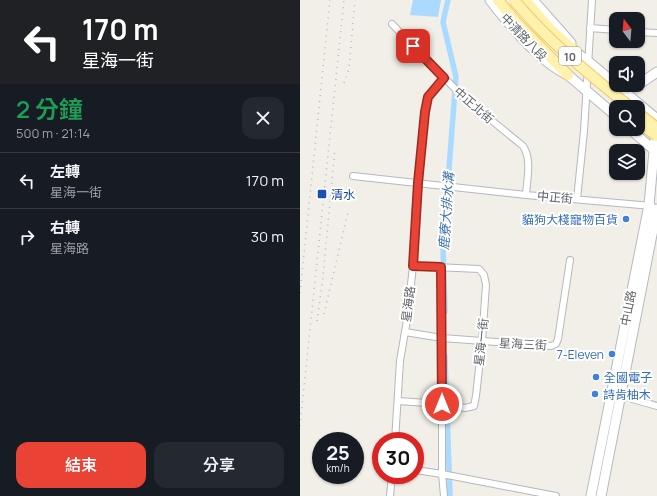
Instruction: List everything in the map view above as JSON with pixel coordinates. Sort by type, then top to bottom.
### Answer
[{"type":"main road","points":[[498,0],[516,22],[568,75]]},
{"type":"main road","name":"10","points":[[506,0],[568,64],[612,100]]},
{"type":"main road","name":"10","points":[[514,0],[570,56],[622,100]]},
{"type":"main road","points":[[524,0],[551,30],[578,54]]},
{"type":"main road","points":[[645,119],[657,128]]},
{"type":"main road","points":[[645,127],[657,136]]},
{"type":"street","name":"中清路八段","points":[[490,0],[502,15],[542,57],[561,72],[568,75],[609,110]]},
{"type":"street","points":[[533,0],[572,44],[578,54],[609,79]]},
{"type":"street","points":[[577,199],[584,131],[592,0]]},
{"type":"street","name":"中正北街","points":[[392,24],[463,97],[523,146],[527,151],[526,195]]},
{"type":"street","points":[[590,28],[609,29]]},
{"type":"street","points":[[645,32],[657,33]]},
{"type":"street","points":[[645,81],[657,72]]},
{"type":"street","name":"星海路","points":[[396,432],[400,361],[413,266],[418,183],[428,97],[444,78]]},
{"type":"street","points":[[624,92],[657,119]]},
{"type":"street","name":"中山路","points":[[601,496],[621,396],[654,207],[657,119]]},
{"type":"street","points":[[638,136],[655,151]]},
{"type":"street","name":"中正街","points":[[353,176],[654,207]]},
{"type":"street","name":"中山路","points":[[591,496],[611,395],[654,207]]},
{"type":"street","name":"星海三街","points":[[405,332],[442,338],[552,346],[556,344],[558,340],[570,260]]},
{"type":"street","name":"星海一街","points":[[398,402],[442,404],[465,408],[474,406],[476,396],[486,285],[484,275],[479,269],[413,266]]},
{"type":"street","points":[[441,267],[442,474],[444,496]]},
{"type":"street","points":[[611,395],[621,396],[657,406]]},
{"type":"street","points":[[424,471],[442,474],[521,493],[556,496]]},
{"type":"street","points":[[390,496],[391,484]]},
{"type":"water","points":[[413,0],[441,0],[438,17],[410,15]]},
{"type":"waterway","name":"鹿寮大排水溝","points":[[445,312],[443,247],[456,77],[443,22],[448,0]]},
{"type":"waterway","name":"鹿寮大排水溝","points":[[445,356],[450,496]]},
{"type":"railway","points":[[300,293],[330,0]]},
{"type":"railway","points":[[300,426],[344,0]]},
{"type":"railway","points":[[344,83],[349,69],[355,0]]},
{"type":"railway","points":[[317,321],[323,277],[335,148]]},
{"type":"railway","points":[[324,314],[348,212]]},
{"type":"place","name":"清水","points":[[322,194]]},
{"type":"place","name":"貓狗大棧寵物百貨","points":[[626,219]]},
{"type":"place","name":"7-Eleven","points":[[612,354]]},
{"type":"place","name":"全國電子","points":[[596,377]]},
{"type":"place","name":"詩肯柚木","points":[[595,394]]},
{"type":"route","points":[[413,46],[444,78],[428,97],[425,112],[418,183],[413,266],[441,267],[442,404]]}]
